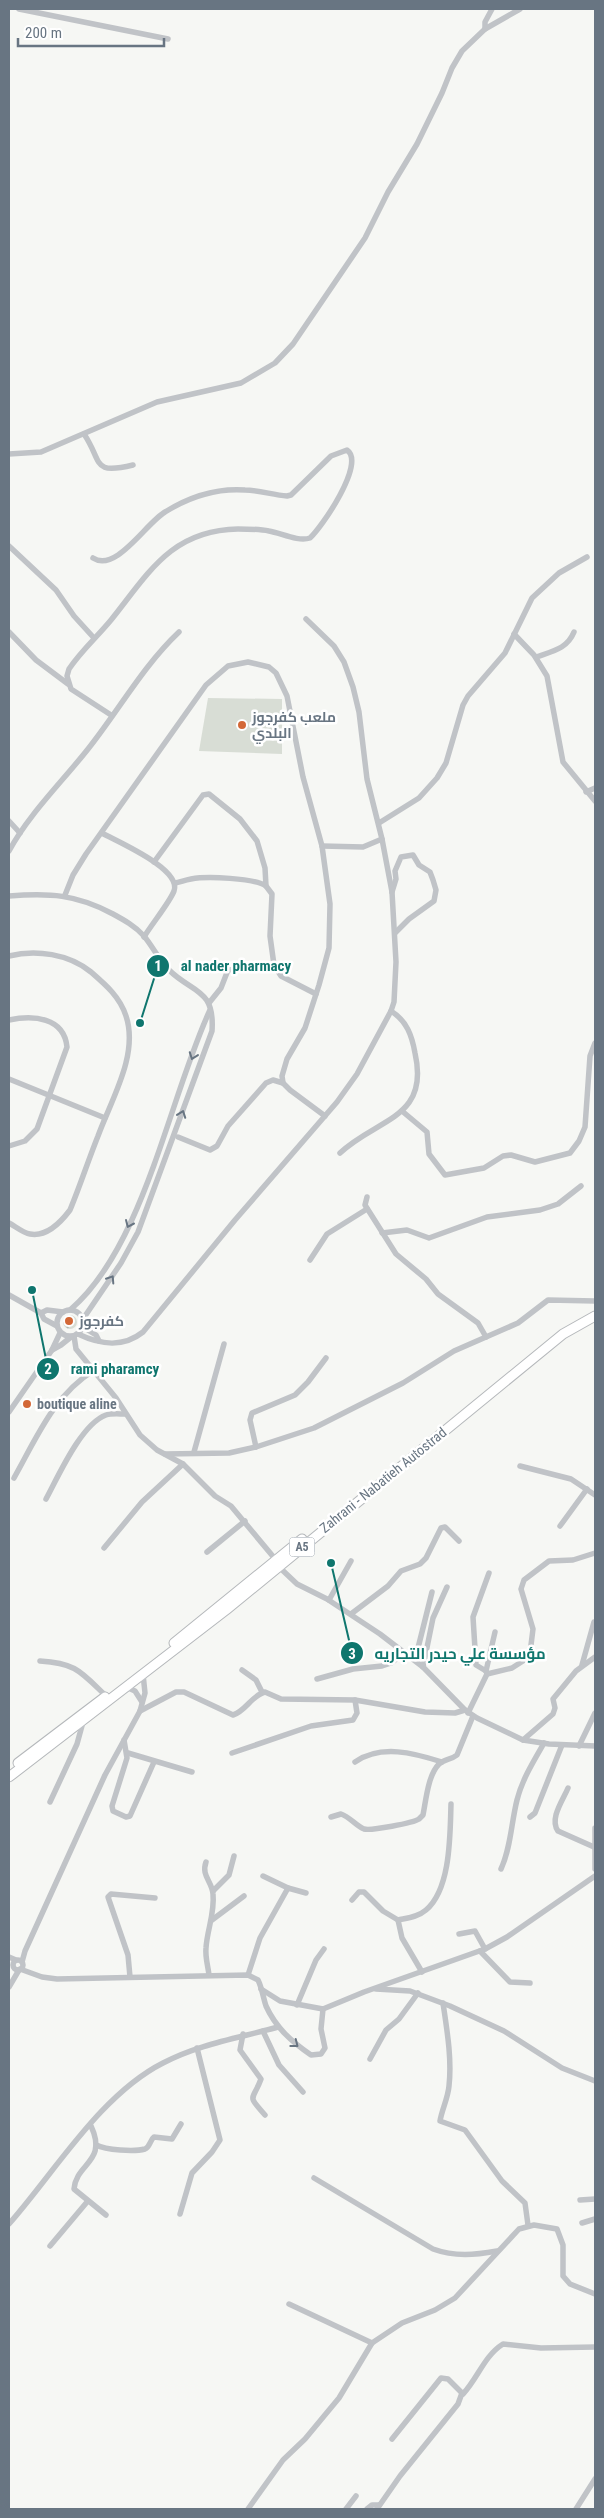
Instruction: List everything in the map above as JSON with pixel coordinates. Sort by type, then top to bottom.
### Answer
[{"type":"highway","name":"Zahrani - Nabatieh Autostrad","points":[[9,1770],[204,1623],[571,1322],[595,1311]]},
{"type":"highway","name":"Zahrani - Nabatieh Autostrad","points":[[277,1563],[563,1334],[595,1316]]},
{"type":"highway","name":"Zahrani - Nabatieh Autostrad","points":[[9,1778],[83,1722],[192,1632]]},
{"type":"street","points":[[20,9],[168,39]]},
{"type":"street","points":[[485,29],[485,22],[492,9]]},
{"type":"street","points":[[9,454],[42,452],[124,414],[171,397],[241,383],[264,371],[284,355],[366,238],[435,108],[452,68],[467,45],[485,29],[520,9]]},
{"type":"street","points":[[84,434],[99,464],[104,468],[117,469],[134,465]]},
{"type":"street","points":[[68,684],[69,669],[127,600],[142,578],[162,557],[180,544],[202,534],[237,529],[266,530],[301,539],[310,538],[348,481],[353,460],[351,452],[347,450],[337,452],[292,495],[278,496],[244,490],[212,492],[164,512],[125,549],[109,561],[99,562],[93,558]]},
{"type":"street","points":[[9,546],[56,590],[74,616],[94,638]]},
{"type":"street","points":[[379,823],[419,798],[437,778],[446,763],[460,712],[465,701],[506,653],[537,591],[572,564],[587,557]]},
{"type":"street","points":[[60,1333],[93,1341],[123,1343],[133,1340],[143,1332],[325,1116],[357,1074],[391,1011],[395,991],[395,933],[392,892],[379,823],[367,779],[359,712],[344,662],[334,646],[306,619]]},
{"type":"street","points":[[9,632],[36,660],[68,684],[77,695],[112,715]]},
{"type":"street","points":[[9,852],[20,833],[87,751],[163,647],[179,632]]},
{"type":"street","points":[[536,657],[565,647],[570,642],[574,632]]},
{"type":"street","points":[[514,634],[536,657],[547,676],[561,758],[595,801]]},
{"type":"street","points":[[65,895],[73,875],[206,686],[228,666],[248,662],[269,667],[282,682],[288,696],[302,769],[322,846],[329,884],[329,948],[305,1028],[283,1070],[283,1083]]},
{"type":"street","points":[[586,792],[595,788]]},
{"type":"street","points":[[154,862],[203,795],[209,794],[249,829],[262,855],[266,886]]},
{"type":"street","points":[[9,821],[20,833]]},
{"type":"street","points":[[102,833],[154,862],[171,875],[175,883],[174,891],[144,937]]},
{"type":"street","points":[[322,846],[363,847],[382,839]]},
{"type":"street","points":[[392,892],[396,879],[395,871],[401,857],[413,855],[419,865],[430,872],[436,890],[434,901],[409,919],[395,933]]},
{"type":"street","points":[[175,883],[191,879],[261,882],[272,894],[270,936],[274,965],[281,976],[316,994]]},
{"type":"street","points":[[9,890],[12,895],[65,895],[100,907],[125,921],[144,937],[169,970],[180,979],[197,988],[209,1003],[213,1021],[212,1031],[149,1204],[121,1263],[83,1319],[83,1327],[75,1336],[52,1350]]},
{"type":"street","points":[[9,956],[37,952],[68,959],[83,966],[120,1002],[126,1017],[128,1046],[117,1087],[70,1210],[62,1220],[42,1233],[30,1234],[9,1223]]},
{"type":"street","points":[[209,1003],[221,988],[228,970],[274,965]]},
{"type":"street","points":[[9,1412],[52,1350],[60,1333],[57,1326],[59,1315],[91,1290],[112,1258],[139,1201],[210,1010]]},
{"type":"street","points":[[340,1153],[353,1140],[385,1124],[402,1111],[414,1096],[418,1069],[408,1030],[402,1019],[391,1011]]},
{"type":"street","points":[[9,1020],[23,1017],[51,1022],[66,1036],[67,1047],[50,1097],[31,1136],[25,1141],[9,1146]]},
{"type":"street","points":[[402,1111],[427,1132],[429,1154],[445,1175],[484,1168],[503,1156],[511,1155],[535,1162],[563,1156],[574,1148],[585,1127],[590,1056],[595,1043]]},
{"type":"street","points":[[9,1078],[50,1097],[105,1118]]},
{"type":"street","points":[[178,1136],[210,1150],[217,1146],[228,1126],[266,1083],[273,1080],[283,1083],[325,1116]]},
{"type":"street","points":[[382,1233],[407,1230],[429,1238],[487,1217],[540,1210],[558,1204],[581,1186]]},
{"type":"street","points":[[367,1197],[364,1203],[367,1209],[396,1254],[421,1274],[438,1294],[478,1323],[486,1337]]},
{"type":"street","points":[[139,1201],[149,1204]]},
{"type":"street","points":[[310,1260],[327,1234],[367,1209]]},
{"type":"street","points":[[9,1295],[41,1313],[44,1319],[57,1326]]},
{"type":"street","points":[[165,1454],[194,1452],[228,1453],[256,1447],[335,1419],[403,1383],[454,1351],[518,1323],[548,1300],[595,1301]]},
{"type":"street","points":[[41,1313],[47,1310],[78,1312],[83,1319]]},
{"type":"street","points":[[83,1327],[96,1335],[99,1341]]},
{"type":"street","points":[[75,1336],[76,1349],[147,1442],[183,1464],[245,1521],[277,1563],[297,1584],[329,1600],[351,1614],[415,1660],[469,1713],[523,1740],[544,1744],[595,1746]]},
{"type":"street","points":[[194,1452],[224,1344]]},
{"type":"street","points":[[256,1447],[250,1420],[252,1413],[295,1395],[308,1382],[326,1358]]},
{"type":"street","points":[[14,1478],[57,1402],[74,1384],[93,1371]]},
{"type":"street","points":[[46,1499],[64,1466],[91,1426],[105,1415],[125,1414]]},
{"type":"street","points":[[104,1548],[142,1502],[183,1464]]},
{"type":"street","points":[[520,1466],[558,1474],[574,1480],[595,1495]]},
{"type":"street","points":[[560,1526],[587,1489]]},
{"type":"street","points":[[207,1552],[245,1521]]},
{"type":"street","points":[[351,1614],[388,1586],[404,1569],[420,1564],[426,1558],[441,1528],[445,1527],[460,1541]]},
{"type":"street","points":[[489,1573],[475,1606],[472,1622],[476,1665],[487,1673],[512,1668],[526,1659],[530,1653],[533,1629],[521,1589],[524,1580],[549,1562],[573,1560],[595,1553]]},
{"type":"street","points":[[329,1600],[351,1561]]},
{"type":"street","points":[[422,1667],[433,1618],[446,1587]]},
{"type":"street","points":[[415,1660],[432,1592]]},
{"type":"street","points":[[582,1665],[594,1622]]},
{"type":"street","points":[[331,1817],[341,1814],[351,1818],[362,1828],[371,1830],[418,1820],[423,1815],[434,1772],[442,1762],[457,1755],[469,1713],[487,1673],[496,1632]]},
{"type":"street","points":[[317,1679],[353,1670],[382,1666],[391,1663],[404,1653]]},
{"type":"street","points":[[523,1740],[553,1714],[555,1708],[553,1696],[582,1665],[595,1657]]},
{"type":"street","points":[[40,1661],[57,1662],[75,1668],[106,1696]]},
{"type":"street","points":[[242,1670],[256,1680],[262,1692],[281,1699],[354,1700],[418,1712],[469,1713]]},
{"type":"street","points":[[9,1987],[105,1775],[140,1710],[145,1684],[143,1674]]},
{"type":"street","points":[[126,1687],[135,1691],[142,1702]]},
{"type":"street","points":[[140,1710],[176,1692],[184,1692],[233,1715],[239,1713],[262,1692]]},
{"type":"street","points":[[232,1753],[311,1726],[353,1720],[358,1714],[354,1700]]},
{"type":"street","points":[[579,1746],[595,1713]]},
{"type":"street","points":[[50,1802],[78,1744],[83,1722]]},
{"type":"street","points":[[124,1740],[128,1753],[111,1808],[126,1817],[130,1816],[154,1762]]},
{"type":"street","points":[[501,1870],[508,1852],[516,1801],[525,1777],[544,1744]]},
{"type":"street","points":[[530,1817],[535,1813],[562,1745]]},
{"type":"street","points":[[355,1762],[367,1754],[382,1751],[409,1754],[442,1762]]},
{"type":"street","points":[[128,1753],[192,1772]]},
{"type":"street","points":[[568,1788],[556,1817],[555,1827],[558,1831],[594,1847]]},
{"type":"street","points":[[398,1920],[422,1913],[434,1902],[438,1894],[448,1857],[451,1804]]},
{"type":"street","points":[[595,1828],[595,1869]]},
{"type":"street","points":[[213,1891],[229,1876],[234,1856]]},
{"type":"street","points":[[206,1862],[204,1873],[213,1891],[212,1920],[206,1948],[209,1975]]},
{"type":"street","points":[[263,1876],[288,1888],[306,1892]]},
{"type":"street","points":[[261,1989],[275,1999],[297,2006],[323,2009],[483,1950],[507,1937],[595,1876]]},
{"type":"street","points":[[248,1975],[260,1938],[288,1888]]},
{"type":"street","points":[[352,1900],[356,1894],[363,1892],[383,1911],[398,1920],[402,1938],[422,1972]]},
{"type":"street","points":[[130,1977],[128,1955],[108,1897],[111,1894],[122,1894],[155,1898]]},
{"type":"street","points":[[212,1920],[244,1896]]},
{"type":"street","points":[[459,1934],[474,1931],[483,1950],[510,1982],[530,1983]]},
{"type":"street","points":[[297,2006],[316,1960],[324,1949]]},
{"type":"street","points":[[9,1958],[33,1973],[57,1979],[248,1975],[258,1980],[267,2008],[278,2027],[311,2055],[318,2055],[325,2048],[321,2029],[323,2009]]},
{"type":"street","points":[[374,1989],[418,1993],[443,2003],[504,2031],[562,2068],[595,2081]]},
{"type":"street","points":[[370,2059],[386,2030],[399,2019],[418,1993]]},
{"type":"street","points":[[443,2003],[448,2040],[449,2084],[440,2121],[466,2132],[502,2181],[525,2203],[528,2225]]},
{"type":"street","points":[[9,2224],[91,2126],[132,2083],[162,2063],[197,2048],[243,2034],[278,2027]]},
{"type":"street","points":[[263,2030],[279,2065],[303,2092]]},
{"type":"street","points":[[243,2034],[240,2050],[260,2077],[252,2095],[253,2100],[265,2115]]},
{"type":"street","points":[[180,2214],[192,2173],[212,2152],[220,2140],[197,2048]]},
{"type":"street","points":[[96,2145],[111,2150],[143,2149],[149,2146],[154,2137],[172,2139],[181,2124]]},
{"type":"street","points":[[91,2126],[96,2145],[94,2154],[74,2186],[75,2192],[106,2215]]},
{"type":"street","points":[[314,2178],[433,2249],[461,2255],[497,2251]]},
{"type":"street","points":[[580,2200],[595,2199]]},
{"type":"street","points":[[50,2246],[87,2202]]},
{"type":"street","points":[[582,2223],[595,2219]]},
{"type":"street","points":[[248,2509],[283,2460],[336,2403],[372,2343],[402,2323],[435,2310],[455,2298],[519,2229],[528,2225],[557,2229],[563,2246],[563,2276],[570,2284],[595,2294]]},
{"type":"street","points":[[289,2304],[372,2343]]},
{"type":"street","points":[[367,2509],[372,2505],[378,2507],[400,2476],[447,2419],[475,2379],[486,2358],[503,2344],[541,2348],[595,2347]]},
{"type":"street","points":[[392,2439],[441,2378],[448,2379],[463,2394]]},
{"type":"street","points":[[576,2509],[595,2479]]},
{"type":"street","points":[[346,2509],[356,2496]]},
{"type":"shaded area","name":"ملعب كفرجوز البلدي","points":[[208,698],[282,699],[282,754],[199,751]]},
{"type":"shaded area","points":[[70,1315],[75,1317],[77,1322],[75,1327],[70,1329],[65,1327],[63,1322],[65,1317]]},
{"type":"place","name":"ملعب كفرجوز البلدي","points":[[242,725]]},
{"type":"place","name":"al nader pharmacy","points":[[140,1023]]},
{"type":"place","name":"rami pharamcy","points":[[32,1290]]},
{"type":"place","name":"كفرجوز","points":[[69,1321]]},
{"type":"place","name":"boutique aline","points":[[27,1404]]},
{"type":"place","name":"مؤسسة علي حيدر التجاريه","points":[[331,1563]]}]
